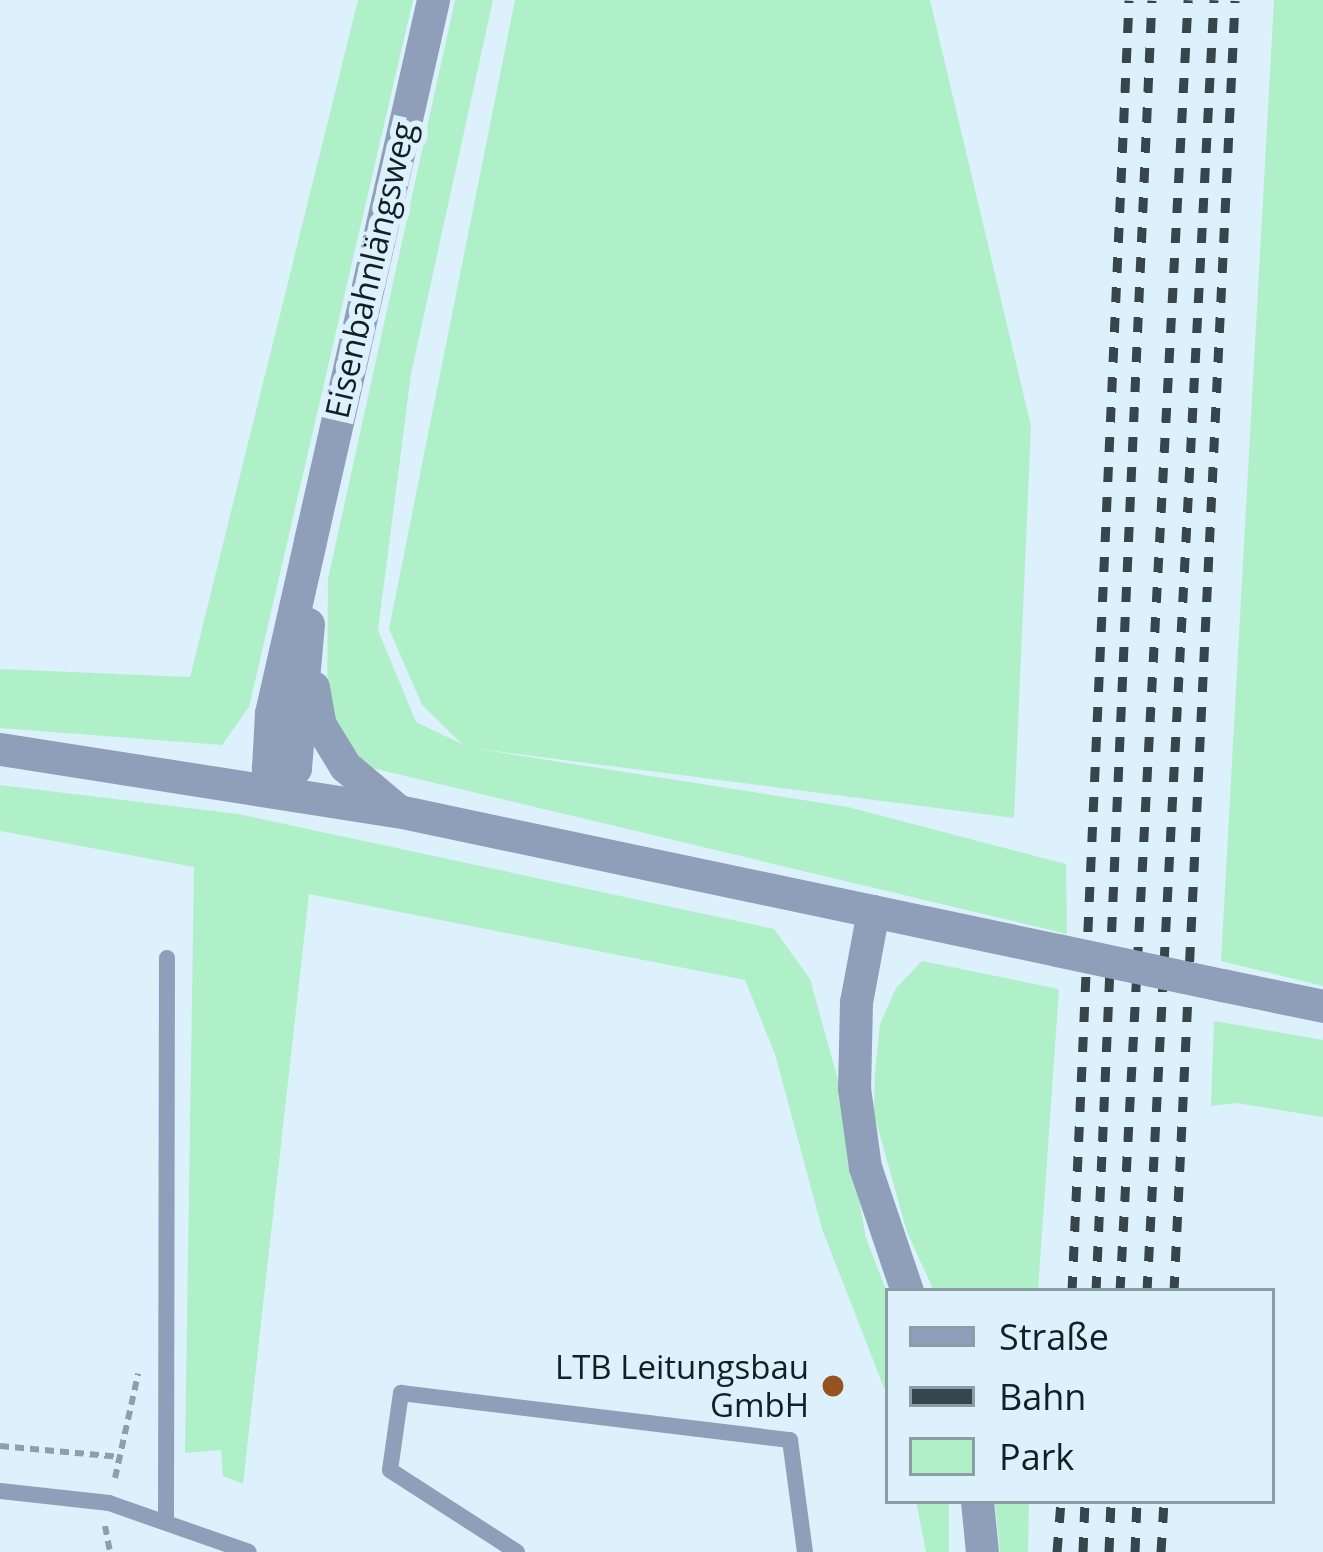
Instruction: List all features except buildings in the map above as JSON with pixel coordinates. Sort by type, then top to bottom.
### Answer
[{"type":"street","name":"Eisenbahnlängsweg","points":[[310,541],[434,0]]},
{"type":"street","points":[[276,788],[296,768],[310,541]]},
{"type":"street","points":[[276,788],[268,769],[271,713],[310,541]]},
{"type":"street","points":[[308,625],[320,725],[345,766],[398,811]]},
{"type":"street","points":[[212,778],[253,749],[271,713]]},
{"type":"street","points":[[0,749],[212,778],[398,811],[1323,1006]]},
{"type":"street","points":[[873,911],[856,1002],[854,1088],[865,1167],[906,1288]]},
{"type":"street","points":[[977,1504],[982,1552]]},
{"type":"lane","points":[[166,1519],[167,958]]},
{"type":"lane","points":[[517,1552],[390,1469],[401,1393],[790,1440],[806,1552]]},
{"type":"lane","points":[[0,1491],[109,1503],[166,1519],[248,1552]]},
{"type":"path","points":[[110,1552],[109,1503],[140,1366]]},
{"type":"path","points":[[0,1446],[120,1457]]},
{"type":"green space","points":[[358,0],[413,0],[249,707],[222,745],[0,728],[0,669],[190,677]]},
{"type":"green space","points":[[455,0],[493,0],[411,374],[378,630],[416,722],[462,744],[422,705],[389,629],[515,0],[930,0],[1031,426],[1014,818],[471,748],[848,807],[1066,864],[1067,934],[368,767],[327,715],[328,579]]},
{"type":"green space","points":[[1274,0],[1323,0],[1323,986],[1221,961]]},
{"type":"green space","points":[[0,785],[238,814],[774,929],[810,979],[838,1080],[866,1238],[885,1288],[885,1390],[822,1229],[775,1054],[745,980],[309,894],[243,1484],[223,1476],[221,1450],[185,1453],[194,867],[0,831]]},
{"type":"green space","points":[[922,961],[1059,989],[1038,1288],[933,1288],[907,1232],[874,1114],[880,1024],[896,988]]},
{"type":"green space","points":[[1214,1021],[1323,1040],[1323,1117],[1236,1103],[1211,1106]]},
{"type":"green space","points":[[917,1504],[949,1504],[949,1552],[926,1552]]},
{"type":"green space","points":[[995,1504],[1029,1504],[1028,1552],[1000,1552]]},
{"type":"railway","points":[[1072,1288],[1129,0]]},
{"type":"railway","points":[[1096,1288],[1152,0]]},
{"type":"railway","points":[[1120,1288],[1188,0]]},
{"type":"railway","points":[[1147,1288],[1214,0]]},
{"type":"railway","points":[[1174,1288],[1235,0]]},
{"type":"railway","points":[[1057,1552],[1061,1504]]},
{"type":"railway","points":[[1083,1552],[1085,1504]]},
{"type":"railway","points":[[1109,1552],[1111,1504]]},
{"type":"railway","points":[[1135,1552],[1137,1504]]},
{"type":"railway","points":[[1161,1552],[1164,1504]]},
{"type":"place","name":"LTB Leitungsbau GmbH","points":[[833,1386]]}]
